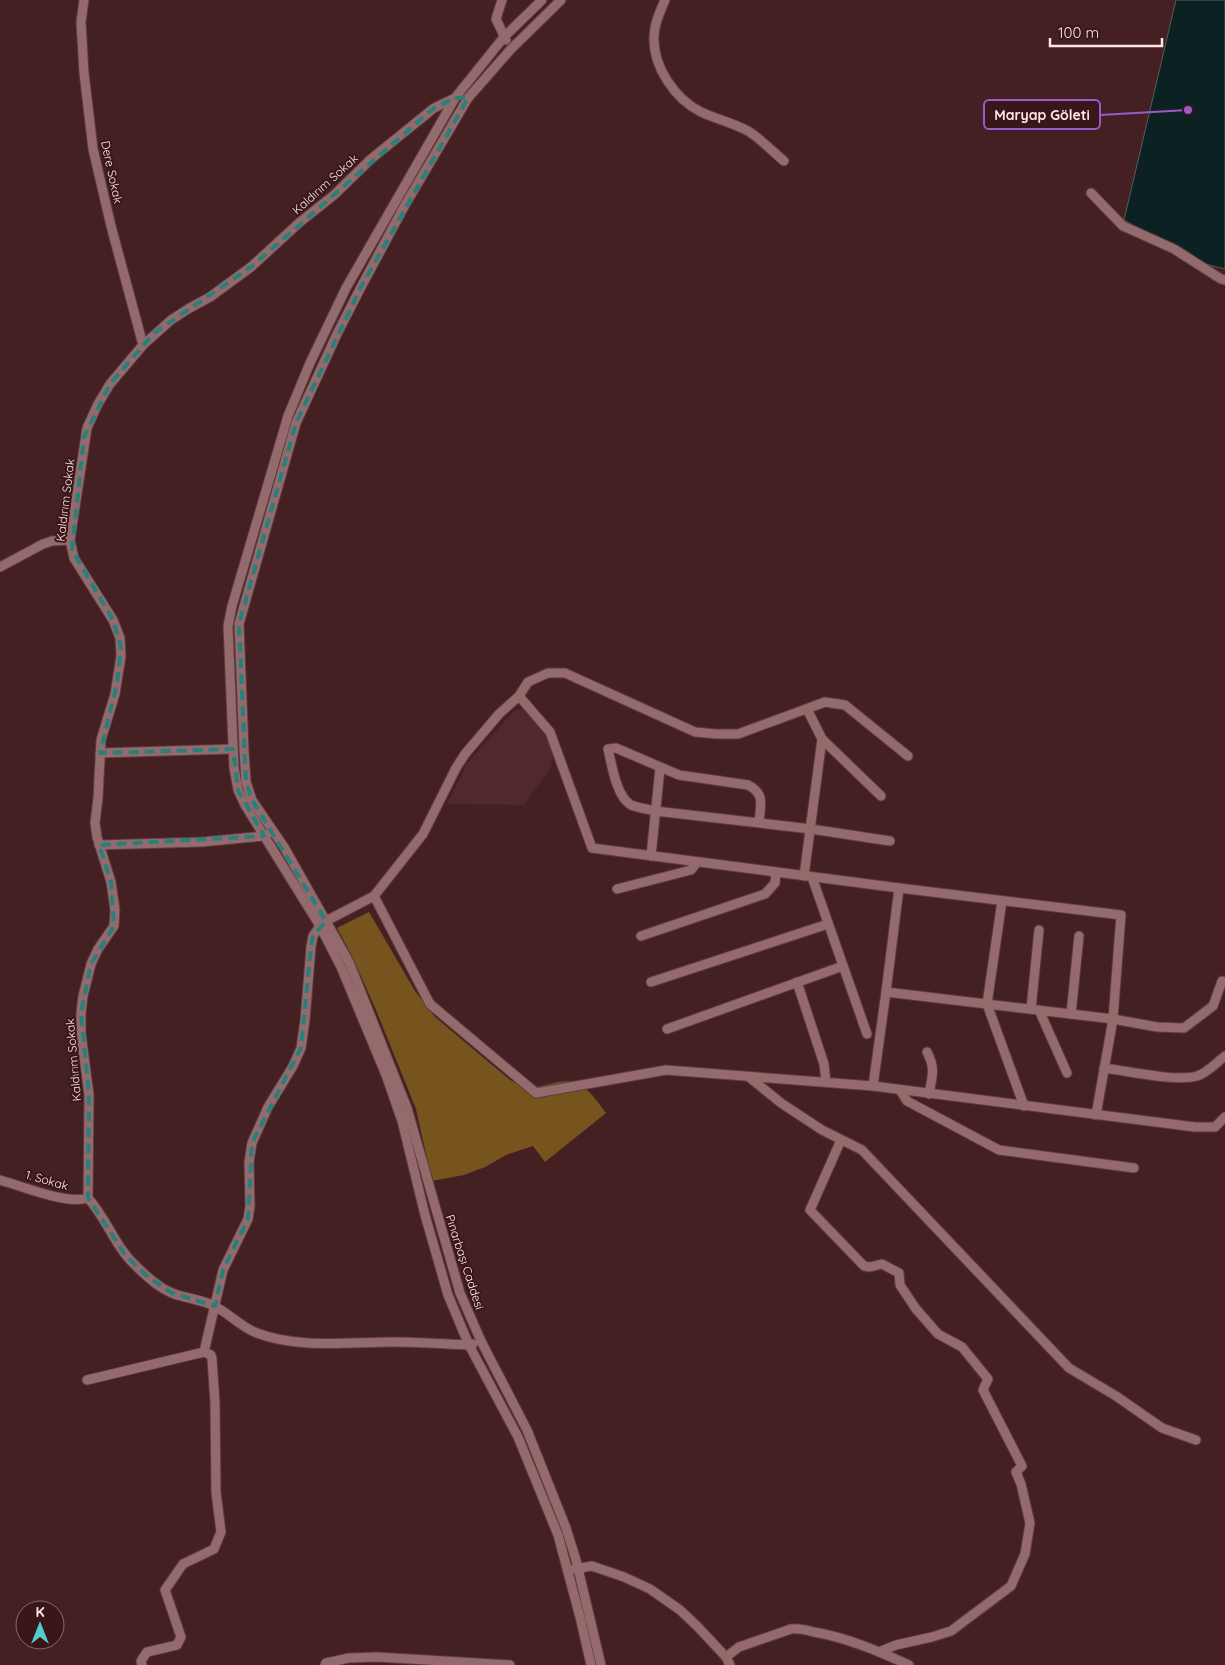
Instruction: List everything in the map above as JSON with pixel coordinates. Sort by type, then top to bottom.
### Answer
[{"type":"street","name":"Dere Sokak","points":[[84,0],[82,22],[84,73],[93,149],[143,346]]},
{"type":"street","points":[[502,0],[496,19],[511,49]]},
{"type":"street","name":"Kaldırım Sokak","points":[[455,98],[504,37],[542,0]]},
{"type":"street","points":[[561,0],[511,49],[468,98],[361,287],[296,423],[240,624],[246,782],[252,800],[284,847],[323,924],[386,1074],[402,1121],[425,1215],[448,1295],[469,1345],[518,1437],[558,1535],[591,1665]]},
{"type":"street","points":[[665,0],[656,26],[654,39],[658,63],[667,81],[684,99],[699,111],[749,132],[784,160]]},
{"type":"street","name":"Kaldırım Sokak","points":[[88,1198],[89,1095],[81,1033],[81,1013],[91,964],[98,949],[114,926],[115,910],[111,882],[99,845],[95,823],[101,740],[117,684],[121,646],[113,620],[74,558],[70,540],[86,428],[110,384],[143,346],[171,320],[210,297],[252,267],[300,222],[334,196],[371,160],[434,108],[455,98],[468,98]]},
{"type":"street","points":[[323,924],[264,836],[245,806],[238,790],[234,768],[228,624],[234,597],[288,416],[310,363],[346,288],[455,98]]},
{"type":"street","points":[[1091,193],[1123,226],[1174,249],[1221,280],[1225,280]]},
{"type":"street","points":[[0,567],[43,544],[52,541],[70,540]]},
{"type":"street","points":[[204,1352],[223,1270],[248,1219],[250,1206],[249,1162],[252,1142],[264,1114],[293,1066],[301,1048],[313,936],[323,924],[374,896],[423,834],[465,754],[500,714],[519,696],[528,682],[548,673],[565,673],[695,732],[716,734],[738,734],[825,702],[846,705],[908,756]]},
{"type":"street","points":[[519,696],[550,732],[592,848],[1121,915],[1112,1019],[1096,1115]]},
{"type":"street","points":[[807,709],[822,739],[881,796]]},
{"type":"street","points":[[822,739],[811,829],[808,876],[828,924],[867,1034]]},
{"type":"street","points":[[759,823],[761,798],[756,789],[748,785],[679,775],[616,748],[608,749],[617,785],[626,800],[632,805],[655,810],[759,823],[811,829],[890,841]]},
{"type":"street","points":[[100,753],[233,749]]},
{"type":"street","points":[[650,856],[660,768]]},
{"type":"street","points":[[99,845],[202,842],[264,836],[273,831]]},
{"type":"street","points":[[617,889],[691,870],[697,862]]},
{"type":"street","points":[[641,936],[765,894],[775,883],[776,872]]},
{"type":"street","points":[[873,1086],[899,888]]},
{"type":"street","points":[[374,896],[430,1004],[536,1093],[666,1070],[873,1086],[1195,1127],[1215,1127],[1224,1120]]},
{"type":"street","points":[[1002,901],[986,1004],[1024,1106]]},
{"type":"street","name":"Pınarbaşı Caddesi","points":[[323,924],[349,962],[407,1108],[460,1293],[481,1341],[528,1430],[566,1528],[601,1665]]},
{"type":"street","points":[[651,982],[828,924]]},
{"type":"street","points":[[1039,930],[1035,1010],[1067,1073]]},
{"type":"street","points":[[1071,1014],[1080,936]]},
{"type":"street","points":[[667,1029],[843,966]]},
{"type":"street","points":[[797,982],[824,1064],[826,1082]]},
{"type":"street","points":[[886,992],[1112,1019],[1157,1027],[1184,1028],[1213,1006],[1222,982],[1225,982]]},
{"type":"street","points":[[927,1052],[933,1063],[930,1094]]},
{"type":"street","points":[[1104,1068],[1160,1076],[1196,1076],[1206,1071],[1225,1056]]},
{"type":"street","points":[[749,1076],[781,1103],[822,1130],[862,1150],[1069,1368],[1116,1396],[1162,1428],[1196,1440]]},
{"type":"street","points":[[900,1090],[907,1101],[998,1150],[1134,1168]]},
{"type":"street","points":[[841,1140],[810,1210],[864,1266],[870,1267],[882,1264],[899,1273],[900,1285],[916,1309],[938,1334],[962,1347],[988,1379],[984,1390],[1022,1466],[1016,1472],[1021,1484],[1030,1523],[1026,1554],[1011,1586],[951,1631],[896,1645],[879,1652]]},
{"type":"street","name":"1. Sokak","points":[[0,1180],[69,1200],[88,1198]]},
{"type":"street","points":[[88,1198],[100,1213],[126,1256],[148,1277],[172,1293],[215,1306],[248,1329],[273,1338],[291,1341],[469,1345],[481,1341]]},
{"type":"street","points":[[87,1380],[204,1352],[211,1355],[212,1359],[215,1403],[216,1492],[221,1532],[214,1549],[183,1564],[166,1590],[181,1637],[177,1645],[147,1652],[141,1661],[142,1665]]},
{"type":"street","points":[[568,1570],[592,1566],[624,1577],[650,1589],[680,1610],[728,1661],[739,1647],[799,1628],[839,1637],[909,1665]]},
{"type":"street","points":[[325,1665],[326,1663],[349,1658],[378,1657],[510,1665]]},
{"type":"highlighted area","points":[[455,98],[468,98],[361,287],[296,423],[239,624],[246,782],[252,800],[326,921],[313,936],[301,1048],[252,1143],[248,1219],[223,1270],[215,1306],[172,1293],[148,1277],[126,1256],[88,1198],[89,1095],[81,1013],[91,964],[114,926],[111,882],[99,845],[264,836],[238,790],[233,749],[100,753],[117,684],[121,647],[113,620],[72,550],[84,437],[110,384],[154,333],[251,267],[434,108]]},
{"type":"shaded area","points":[[522,709],[546,732],[553,756],[551,767],[524,805],[447,804],[468,762],[515,710]]},
{"type":"shaded area","points":[[369,912],[415,991],[435,1017],[510,1080],[530,1087],[564,1081],[576,1083],[589,1092],[606,1113],[545,1162],[533,1146],[506,1155],[485,1167],[464,1175],[432,1181],[416,1109],[376,1010],[352,956],[337,928]]},
{"type":"water","points":[[1176,0],[1225,0],[1225,269],[1205,264],[1124,220]]},
{"type":"place","name":"Maryap Göleti","points":[[1188,110]]}]
